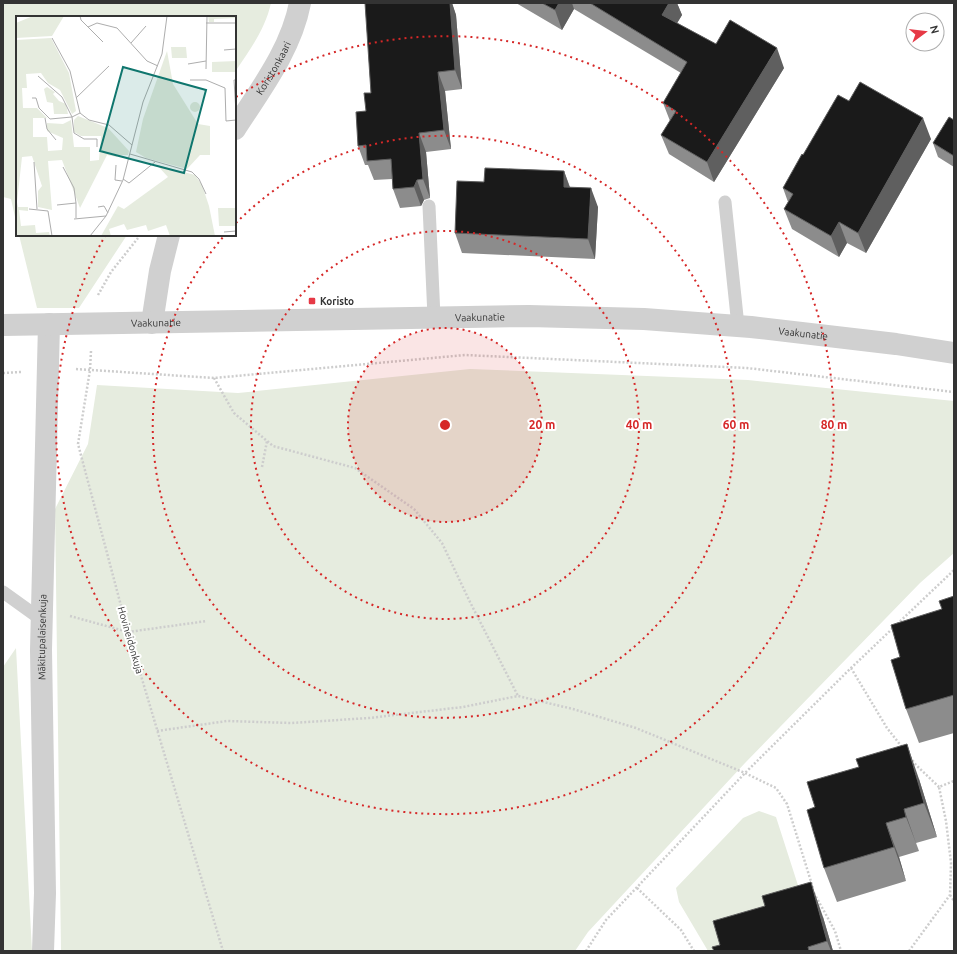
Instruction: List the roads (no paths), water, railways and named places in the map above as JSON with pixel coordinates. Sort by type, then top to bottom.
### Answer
[{"type":"street","name":"Koristonkaari","points":[[236,127],[277,64],[297,18],[300,3]]},
{"type":"street","points":[[152,322],[160,271],[169,236]]},
{"type":"street","name":"Vaakunatie","points":[[3,325],[529,316],[644,319],[738,326],[896,344],[954,353]]},
{"type":"street","name":"Mäkitupalaisenkuja","points":[[44,951],[45,893],[42,752],[42,614],[49,324]]},
{"type":"lane","points":[[725,202],[738,326]]},
{"type":"lane","points":[[429,206],[434,317]]},
{"type":"lane","points":[[3,592],[42,614]]},
{"type":"place","name":"Koristo","points":[[312,301]]}]
